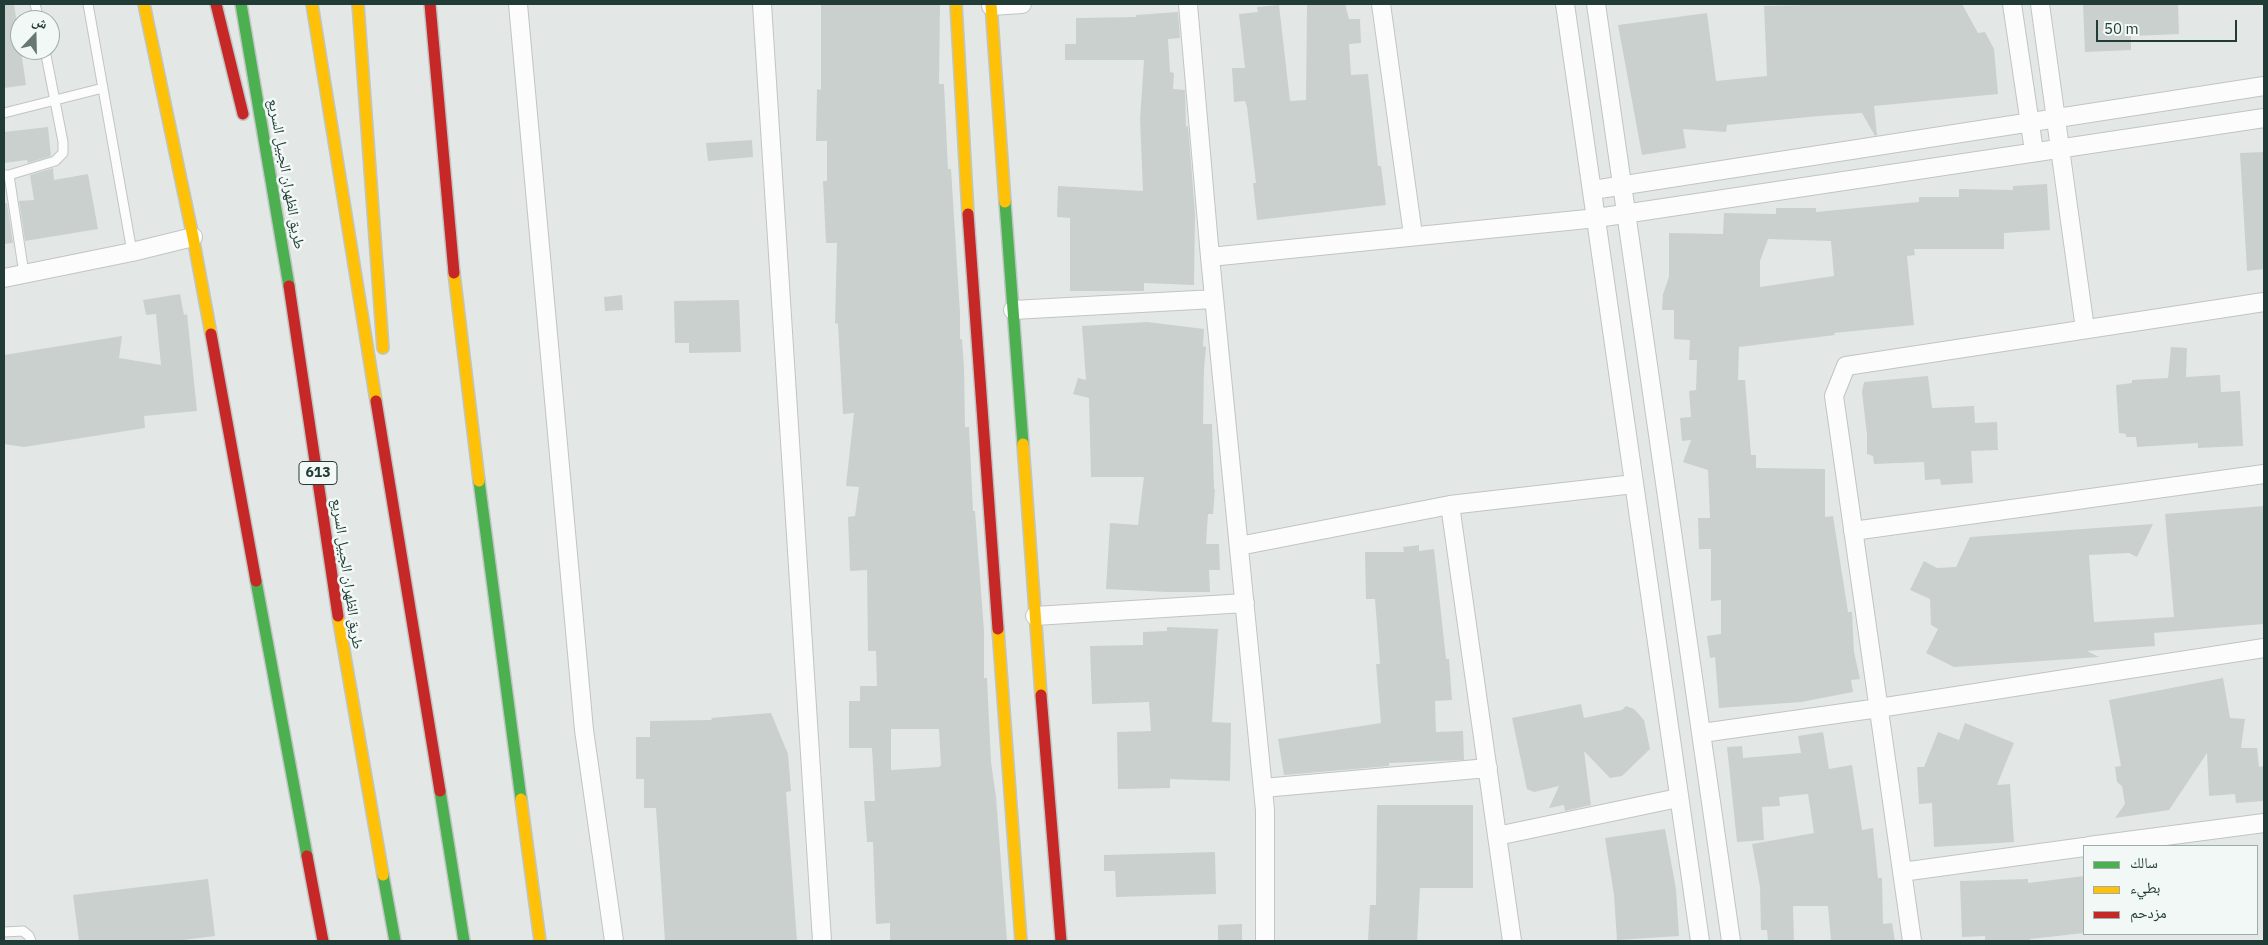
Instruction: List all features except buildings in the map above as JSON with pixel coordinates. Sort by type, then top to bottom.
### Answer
[{"type":"main road","points":[[144,4],[192,237],[323,941]]},
{"type":"main road","points":[[216,4],[247,130]]},
{"type":"main road","name":"طريق الظهران الجبيل السريع","points":[[241,4],[299,343],[344,655],[395,941]]},
{"type":"main road","points":[[312,4],[464,941]]},
{"type":"main road","points":[[358,4],[384,364]]},
{"type":"main road","points":[[430,4],[453,266],[498,634],[540,941]]},
{"type":"main road","points":[[956,4],[970,245],[1021,941]]},
{"type":"main road","points":[[991,5],[1035,616],[1061,941]]},
{"type":"main road","points":[[259,178],[299,343]]},
{"type":"main road","points":[[386,393],[396,531]]},
{"type":"street","points":[[518,4],[584,730],[614,941]]},
{"type":"street","points":[[762,4],[822,941]]},
{"type":"street","points":[[991,5],[1022,4]]},
{"type":"street","points":[[1188,4],[1214,298],[1265,810],[1265,941]]},
{"type":"street","points":[[1381,4],[1413,235]]},
{"type":"street","points":[[1565,4],[1700,941]]},
{"type":"street","points":[[1596,4],[1628,213],[1732,941]]},
{"type":"street","points":[[2012,4],[2034,151]]},
{"type":"street","points":[[2040,4],[2085,329]]},
{"type":"street","points":[[1593,190],[2264,86]]},
{"type":"street","points":[[1210,256],[1597,218],[2264,118]]},
{"type":"street","points":[[4,278],[132,252],[192,237]]},
{"type":"street","points":[[1013,310],[1214,298]]},
{"type":"street","points":[[1912,941],[1834,396],[1846,366],[2264,302]]},
{"type":"street","points":[[1853,530],[2264,474]]},
{"type":"street","points":[[1239,546],[1450,505],[1634,484]]},
{"type":"street","points":[[1450,505],[1512,941]]},
{"type":"street","points":[[1035,616],[1244,603]]},
{"type":"street","points":[[1702,733],[1879,708],[2264,648]]},
{"type":"street","points":[[1263,788],[1488,768]]},
{"type":"street","points":[[1497,836],[1678,798]]},
{"type":"street","points":[[2097,845],[2264,823]]},
{"type":"street","points":[[1902,872],[2083,847]]},
{"type":"lane","points":[[88,4],[132,252]]},
{"type":"lane","points":[[24,274],[6,175],[56,161],[63,153],[47,60]]},
{"type":"lane","points":[[4,112],[103,88]]},
{"type":"lane","points":[[4,932],[23,931],[29,936],[31,941]]},
{"type":"traffic: fast","points":[[241,4],[289,286]]},
{"type":"traffic: fast","points":[[1005,202],[1023,444]]},
{"type":"traffic: fast","points":[[479,481],[521,799]]},
{"type":"traffic: fast","points":[[256,581],[307,856]]},
{"type":"traffic: fast","points":[[440,791],[464,941]]},
{"type":"traffic: fast","points":[[383,875],[395,941]]},
{"type":"traffic: slow","points":[[144,4],[193,237],[211,334]]},
{"type":"traffic: slow","points":[[312,4],[376,401]]},
{"type":"traffic: slow","points":[[358,4],[383,348]]},
{"type":"traffic: slow","points":[[956,4],[968,214]]},
{"type":"traffic: slow","points":[[991,4],[1005,202]]},
{"type":"traffic: slow","points":[[454,273],[479,481]]},
{"type":"traffic: slow","points":[[1023,444],[1041,695]]},
{"type":"traffic: slow","points":[[338,616],[383,875]]},
{"type":"traffic: slow","points":[[998,629],[1021,941]]},
{"type":"traffic: slow","points":[[521,799],[540,941]]},
{"type":"traffic: jam","points":[[216,4],[243,114]]},
{"type":"traffic: jam","points":[[430,4],[454,273]]},
{"type":"traffic: jam","points":[[968,214],[998,629]]},
{"type":"traffic: jam","points":[[289,286],[338,616]]},
{"type":"traffic: jam","points":[[211,334],[256,581]]},
{"type":"traffic: jam","points":[[376,401],[440,791]]},
{"type":"traffic: jam","points":[[1041,695],[1061,941]]},
{"type":"traffic: jam","points":[[307,856],[323,941]]}]
